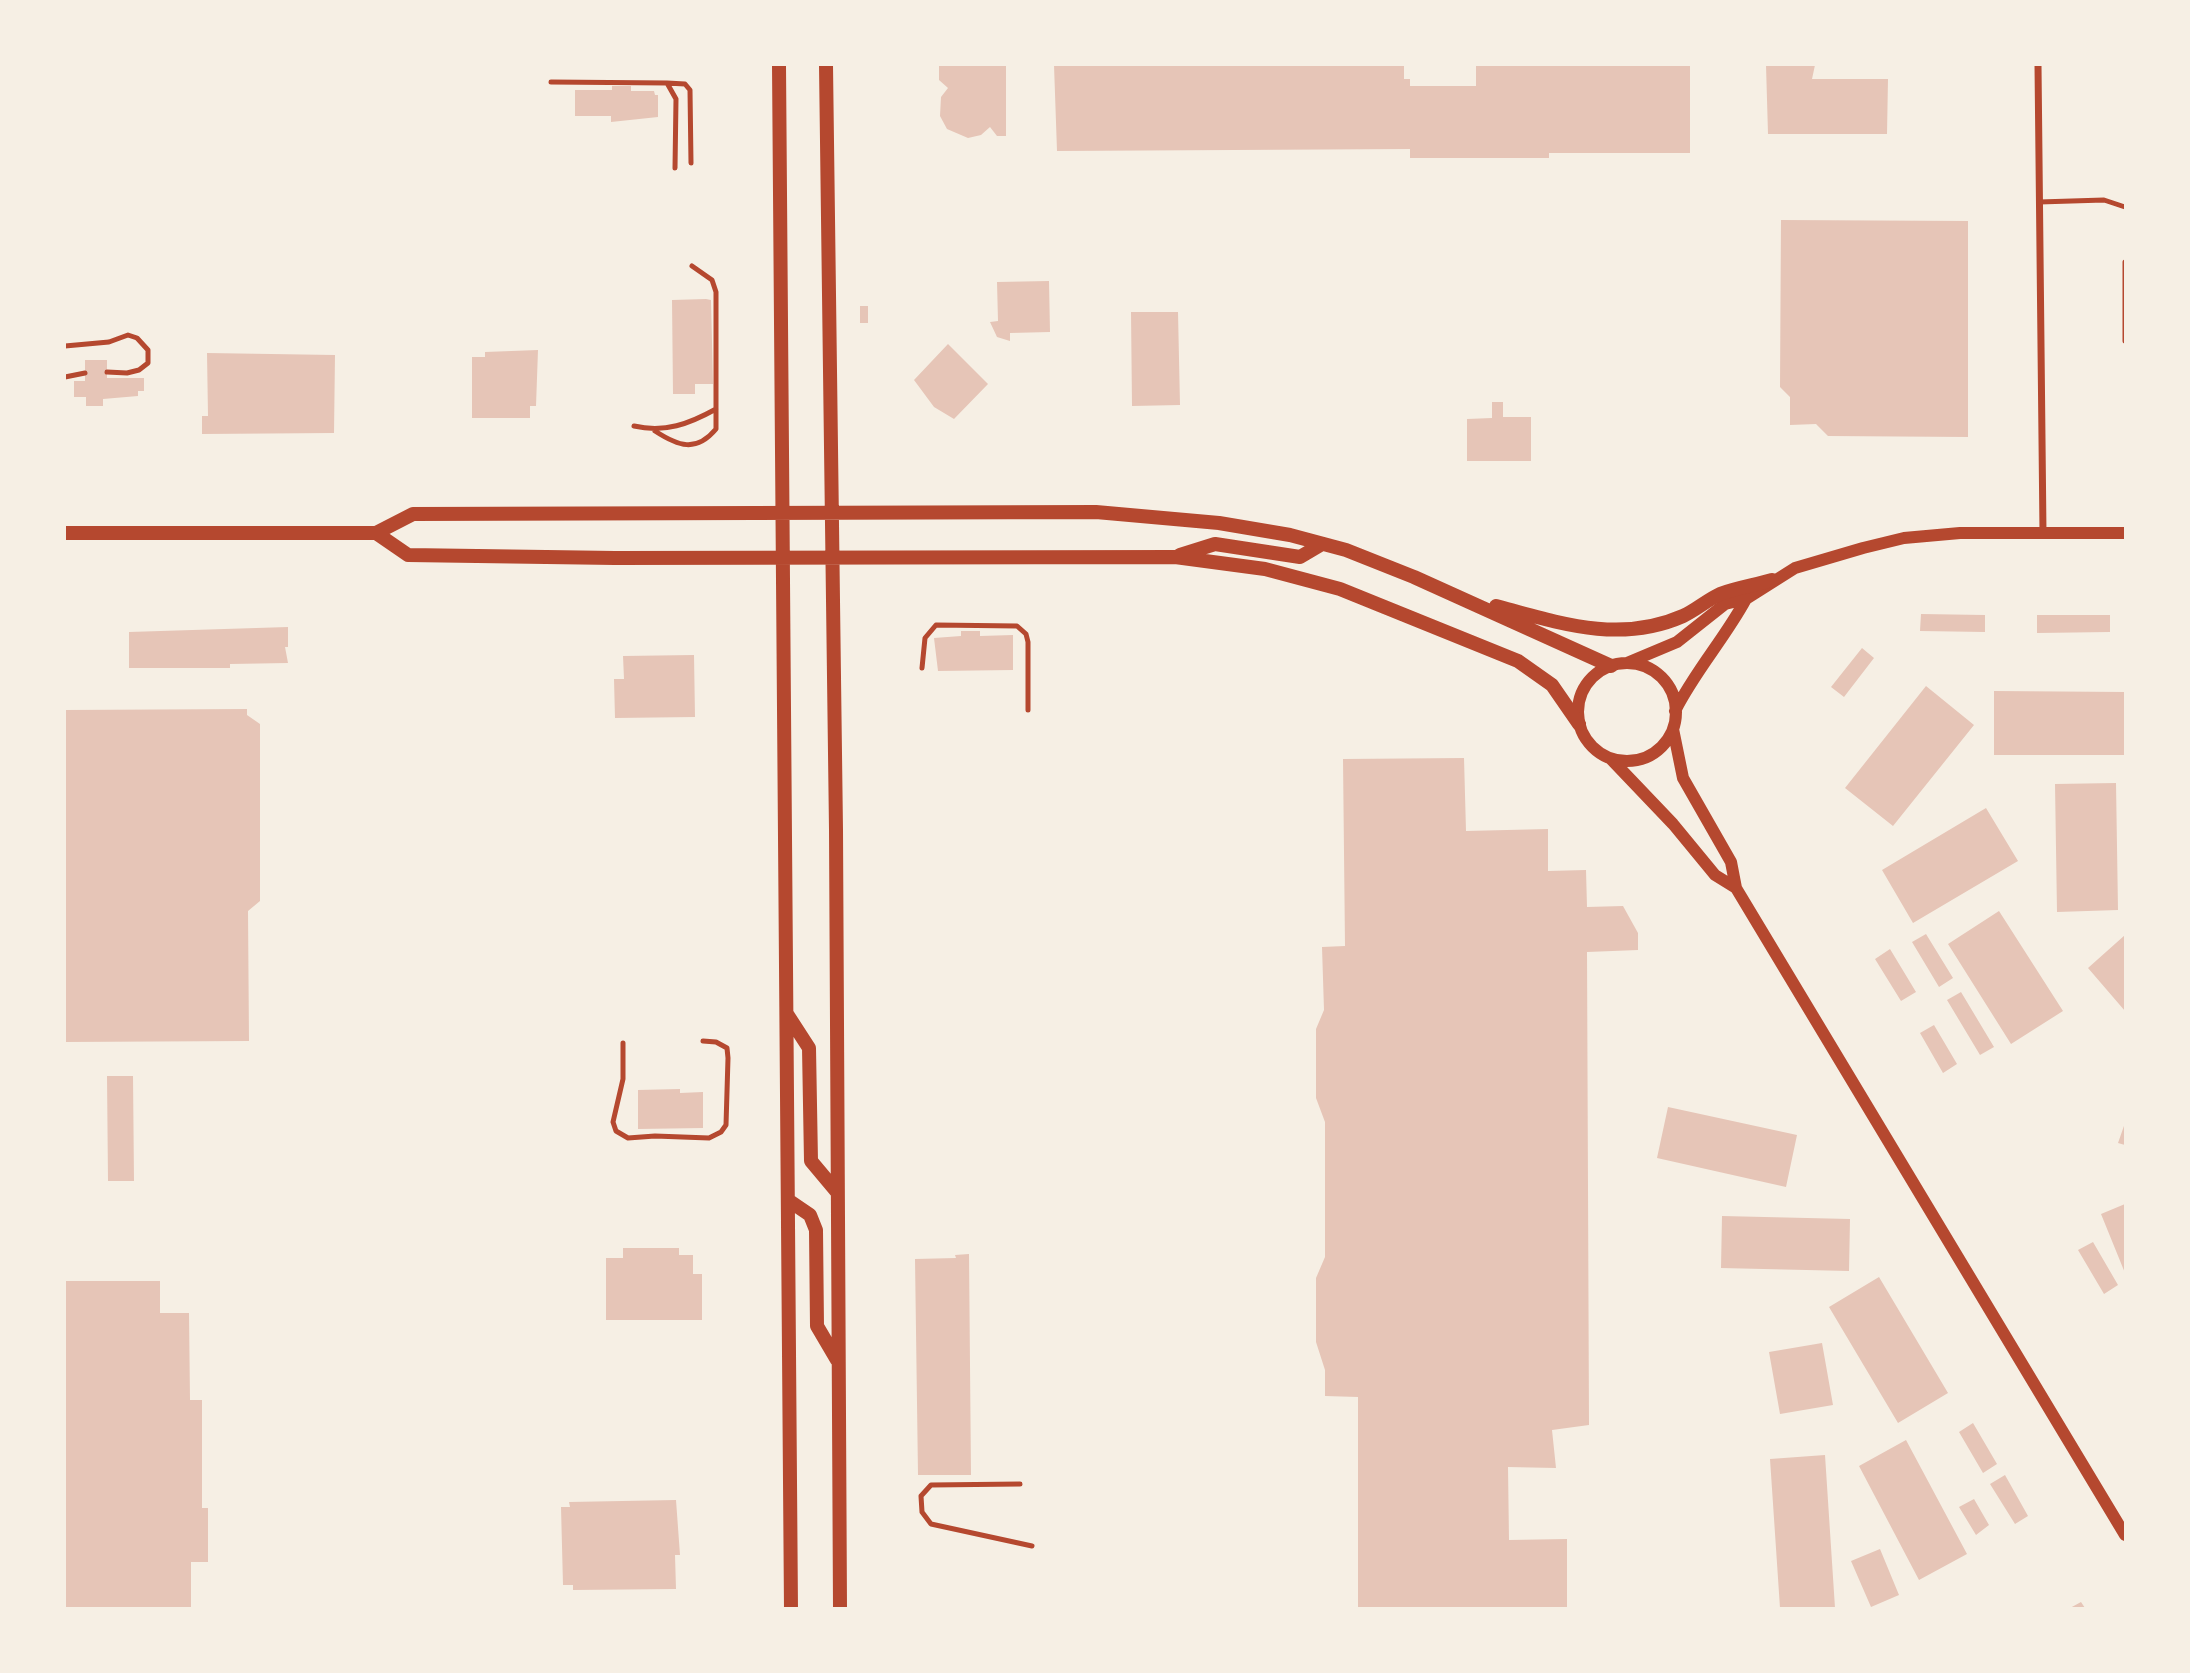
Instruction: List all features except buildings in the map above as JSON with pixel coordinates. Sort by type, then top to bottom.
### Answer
[{"type":"main road","points":[[779,65],[791,1608]]},
{"type":"main road","points":[[826,65],[840,1608]]},
{"type":"main road","points":[[65,533],[376,533],[413,514],[1144,513],[1219,523],[1322,544],[1414,577],[1611,666]]},
{"type":"main road","points":[[376,533],[408,555],[1175,557],[1265,569],[1340,589],[1518,661],[1552,685],[1579,724]]},
{"type":"main road","points":[[1175,557],[1215,544],[1300,557],[1322,544]]},
{"type":"main road","points":[[1455,596],[1584,629],[1619,631],[1644,628],[1684,616],[1720,594],[1772,580]]},
{"type":"main road","points":[[786,1013],[809,1048],[811,1161],[837,1192]]},
{"type":"main road","points":[[788,1200],[810,1215],[816,1230],[817,1326],[838,1361]]},
{"type":"street","points":[[2038,65],[2043,533]]},
{"type":"street","points":[[1736,888],[1715,875],[1673,824],[1611,759],[1596,751],[1585,739],[1579,724],[1578,709],[1584,689],[1598,672],[1677,642],[1725,604],[1745,599],[1772,580],[1796,568],[1904,538],[1960,533],[2125,533]]},
{"type":"street","points":[[1675,711],[1690,680],[1732,625],[1745,599]]},
{"type":"street","points":[[1627,663],[1642,666],[1660,678],[1673,696],[1673,729],[1683,778],[1731,862],[1736,888],[2125,1535]]},
{"type":"street","points":[[1611,759],[1633,761],[1654,753],[1673,729]]},
{"type":"lane","points":[[551,82],[685,83],[690,90],[691,163]]},
{"type":"lane","points":[[667,83],[676,99],[675,168]]},
{"type":"lane","points":[[2039,202],[2104,200],[2125,207]]},
{"type":"lane","points":[[2125,262],[2125,341]]},
{"type":"lane","points":[[634,426],[655,431],[675,444],[698,444],[707,440],[716,429],[716,292],[712,280],[692,266]]},
{"type":"lane","points":[[65,346],[109,342],[128,335],[137,338],[148,350],[148,363],[139,370],[107,372]]},
{"type":"lane","points":[[65,377],[85,373]]},
{"type":"lane","points":[[655,431],[692,422],[716,409]]},
{"type":"lane","points":[[922,668],[925,638],[936,625],[1017,626],[1026,634],[1028,642],[1028,710]]},
{"type":"lane","points":[[623,1043],[623,1079],[613,1122],[615,1131],[628,1138],[709,1138],[721,1132],[726,1125],[728,1058],[727,1048],[721,1044],[703,1041]]},
{"type":"lane","points":[[1020,1484],[931,1485],[921,1496],[922,1512],[931,1524],[1032,1546]]}]
